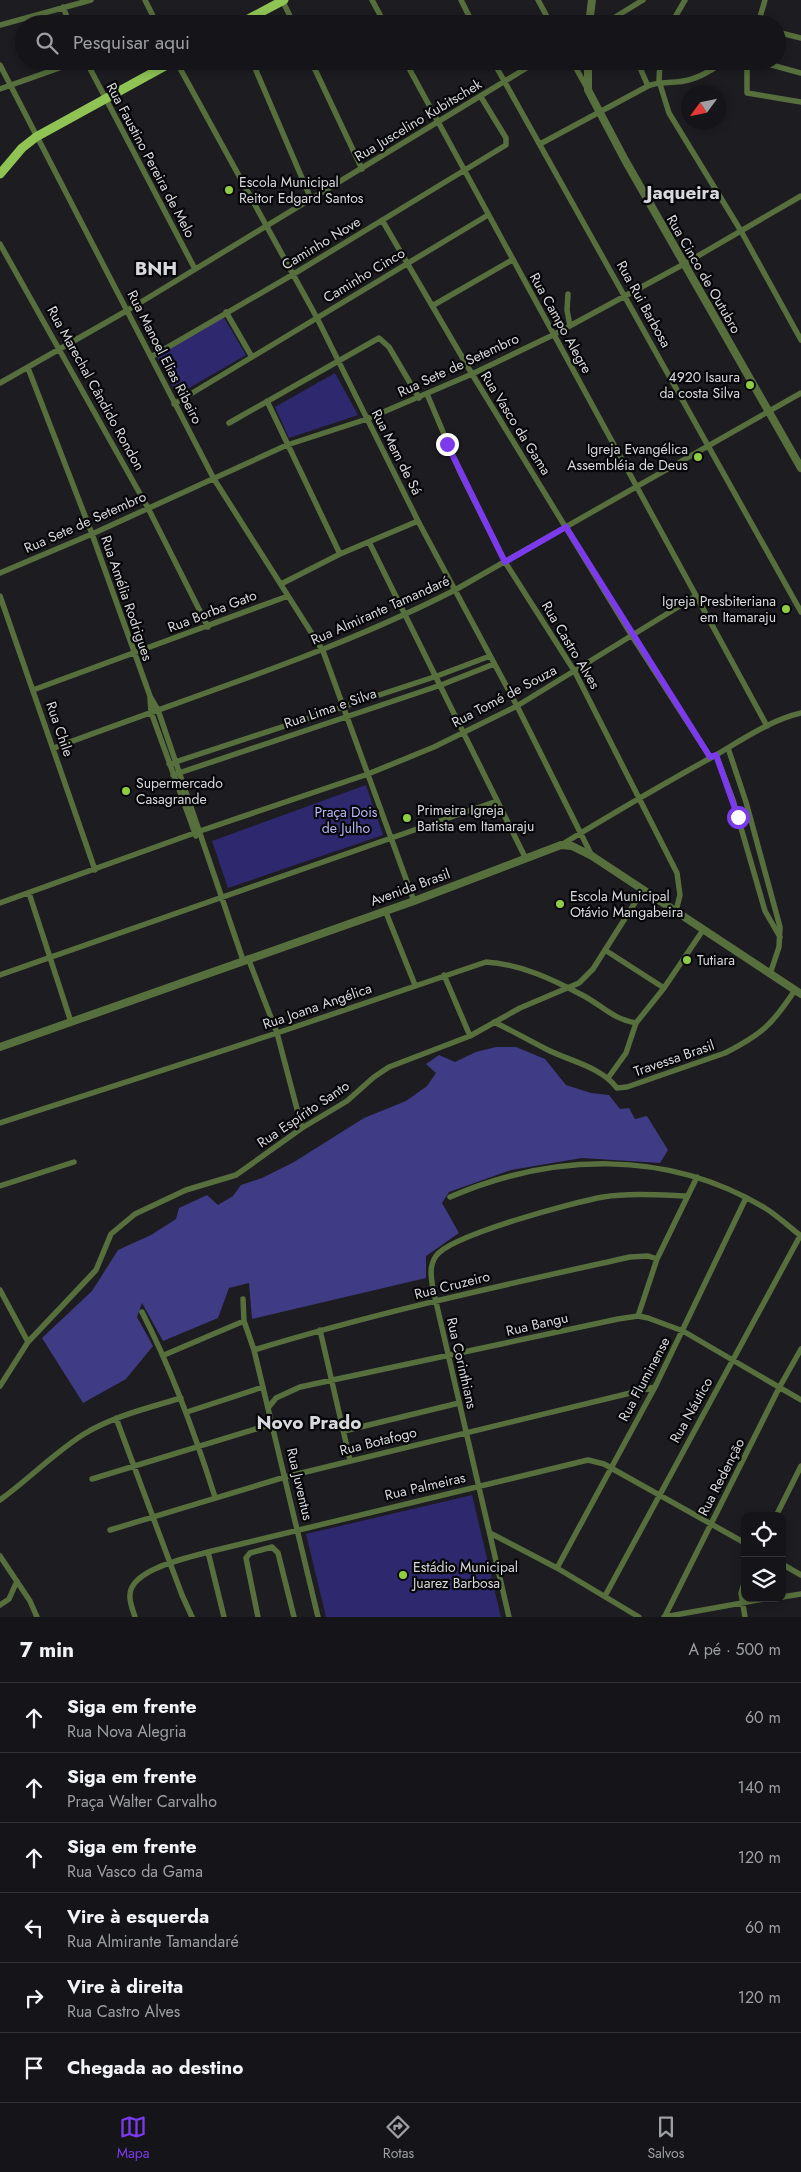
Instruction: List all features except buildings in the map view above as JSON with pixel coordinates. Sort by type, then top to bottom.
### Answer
[{"type":"main road","points":[[256,15],[283,0]]},
{"type":"main road","points":[[0,174],[22,148],[36,137],[158,70]]},
{"type":"street","points":[[36,15],[91,0]]},
{"type":"street","points":[[144,0],[152,15]]},
{"type":"street","points":[[283,0],[290,15]]},
{"type":"street","points":[[372,0],[380,15]]},
{"type":"street","points":[[461,0],[468,15]]},
{"type":"street","points":[[538,0],[546,15]]},
{"type":"street","points":[[590,15],[592,0]]},
{"type":"street","points":[[619,15],[643,0]]},
{"type":"street","points":[[676,15],[685,0]]},
{"type":"street","points":[[761,15],[765,0]]},
{"type":"street","points":[[64,7],[67,15]]},
{"type":"street","points":[[0,25],[15,21]]},
{"type":"street","points":[[786,34],[801,38]]},
{"type":"street","name":"Rua Manoel Elias Ribeiro","points":[[0,65],[214,479],[323,651],[368,774]]},
{"type":"street","points":[[786,69],[801,73]]},
{"type":"street","points":[[0,89],[54,70]]},
{"type":"street","name":"Rua Faustino Pereira de Melo","points":[[90,70],[195,269]]},
{"type":"street","name":"Rua Mem de Sá","points":[[180,70],[316,318],[418,521],[516,706],[592,856]]},
{"type":"street","points":[[256,70],[311,199]]},
{"type":"street","points":[[315,70],[362,169]]},
{"type":"street","name":"Rua Campo Alegre","points":[[410,70],[767,726]]},
{"type":"street","name":"Rua Rui Barbosa","points":[[498,70],[626,295],[801,612]]},
{"type":"street","name":"Rua Juscelino Kubitschek","points":[[0,383],[128,310],[523,70]]},
{"type":"street","name":"Rua Cinco de Outubro","points":[[577,70],[684,264],[801,468]]},
{"type":"street","name":"Rua Cinco de Outubro","points":[[588,70],[588,90]]},
{"type":"street","points":[[640,70],[648,86]]},
{"type":"street","points":[[660,70],[659,81],[669,113],[740,231],[801,340]]},
{"type":"street","points":[[540,144],[659,81],[676,82],[691,80],[708,70]]},
{"type":"street","points":[[746,70],[747,93],[801,102]]},
{"type":"street","name":"Caminho Nove","points":[[150,357],[292,275],[501,148],[507,141],[481,96]]},
{"type":"street","name":"Rua Sete de Setembro","points":[[0,572],[92,534],[287,445],[366,419],[472,374],[570,326],[684,264],[801,196]]},
{"type":"street","name":"Caminho Cinco","points":[[174,404],[488,215]]},
{"type":"street","name":"Rua Vasco da Gama","points":[[382,220],[472,374],[632,636],[713,756],[733,800],[765,911],[781,939]]},
{"type":"street","name":"Rua Marechal Cândido Rondon","points":[[0,244],[148,508],[208,626]]},
{"type":"street","points":[[432,306],[512,260]]},
{"type":"street","points":[[568,294],[567,310],[570,326]]},
{"type":"street","points":[[226,312],[252,357]]},
{"type":"street","points":[[229,423],[379,338],[389,347],[419,398]]},
{"type":"street","name":"Rua Amélia Rodrigues","points":[[28,368],[92,534],[133,654],[150,696],[158,710],[200,831],[201,840]]},
{"type":"street","name":"Rua Almirante Tamandaré","points":[[54,748],[323,651],[407,615],[505,562],[801,393]]},
{"type":"street","name":"Rua Castro Alves","points":[[427,394],[460,472],[505,562],[575,672],[677,873],[680,895],[676,911]]},
{"type":"street","points":[[268,401],[287,445],[340,554]]},
{"type":"street","points":[[281,584],[340,554],[418,521]]},
{"type":"street","points":[[369,542],[407,615],[525,857]]},
{"type":"street","name":"Rua Chile","points":[[0,596],[95,870]]},
{"type":"street","name":"Rua Borba Gato","points":[[33,690],[288,596]]},
{"type":"street","name":"Rua Tomé de Souza","points":[[368,774],[464,732],[516,706],[575,672],[696,596]]},
{"type":"street","name":"Rua Lima e Silva","points":[[169,764],[437,676],[490,656]]},
{"type":"street","name":"Rua Lima e Silva","points":[[173,776],[347,715],[441,685],[494,664]]},
{"type":"street","name":"Rua Amélia Rodrigues","points":[[150,696],[151,712],[193,834]]},
{"type":"street","points":[[561,845],[638,797],[767,726],[801,713]]},
{"type":"street","points":[[728,748],[746,802],[780,927],[781,939],[770,974]]},
{"type":"street","points":[[0,903],[200,831],[368,774],[414,901]]},
{"type":"street","points":[[0,975],[497,801]]},
{"type":"street","points":[[193,834],[201,840],[221,897],[277,1033],[302,1128]]},
{"type":"street","points":[[561,845],[572,846],[592,856],[798,992]]},
{"type":"street","name":"Avenida Brasil","points":[[0,1047],[414,901],[525,857],[561,845]]},
{"type":"street","name":"Rua Espírito Santo","points":[[0,1386],[28,1342],[90,1278],[101,1262],[111,1234],[124,1222],[162,1200],[236,1175],[302,1128],[347,1101],[374,1077],[389,1067],[470,1036],[538,1000],[569,989],[586,978],[644,890]]},
{"type":"street","points":[[29,893],[71,1022]]},
{"type":"street","points":[[385,910],[414,984]]},
{"type":"street","points":[[608,1078],[626,1053],[636,1023],[664,988],[703,930]]},
{"type":"street","points":[[605,950],[664,988]]},
{"type":"street","name":"Rua Joana Angélica","points":[[0,1122],[277,1033],[414,984],[486,962],[501,963],[534,972],[586,997],[620,1020],[636,1023]]},
{"type":"street","points":[[444,975],[470,1036]]},
{"type":"street","name":"Travessa Brasil","points":[[494,1022],[608,1078],[617,1088],[627,1087],[725,1053],[764,1030],[776,1019],[798,992]]},
{"type":"street","points":[[0,1186],[74,1162]]},
{"type":"street","points":[[450,1198],[488,1182],[522,1173],[580,1163],[646,1167],[697,1177],[746,1198],[766,1208],[801,1236]]},
{"type":"street","points":[[638,1316],[657,1259],[697,1177]]},
{"type":"street","name":"Rua Corinthians","points":[[509,1617],[436,1302],[431,1272],[432,1263],[443,1249],[496,1226],[587,1200],[623,1196],[687,1196]]},
{"type":"street","name":"Rua Fluminense","points":[[558,1568],[683,1332],[746,1198]]},
{"type":"street","name":"Rua Náutico","points":[[605,1596],[801,1236]]},
{"type":"street","name":"Rua Cruzeiro","points":[[254,1350],[320,1330],[630,1257],[648,1256],[657,1259]]},
{"type":"street","points":[[0,1290],[28,1342]]},
{"type":"street","name":"Rua Juventus","points":[[243,1298],[244,1321],[254,1350],[318,1617]]},
{"type":"street","points":[[142,1312],[164,1355],[181,1398],[215,1497]]},
{"type":"street","name":"Rua Bangu","points":[[268,1408],[276,1398],[290,1390],[638,1316],[683,1332],[801,1400]]},
{"type":"street","points":[[164,1355],[244,1321]]},
{"type":"street","points":[[320,1330],[350,1460]]},
{"type":"street","name":"Rua Redenção","points":[[663,1617],[779,1388],[801,1349]]},
{"type":"street","points":[[186,1412],[263,1387]]},
{"type":"street","name":"Rua Botafogo","points":[[110,1530],[285,1477],[655,1387]]},
{"type":"street","points":[[0,1500],[56,1453],[85,1433],[116,1418],[181,1398]]},
{"type":"street","points":[[344,1431],[458,1403]]},
{"type":"street","points":[[116,1418],[135,1465],[170,1564],[192,1617]]},
{"type":"street","points":[[92,1479],[199,1448],[272,1424]]},
{"type":"street","name":"Rua Palmeiras","points":[[135,1617],[130,1595],[133,1585],[143,1575],[170,1564],[208,1552],[298,1529],[583,1460],[596,1460],[741,1541]]},
{"type":"street","points":[[778,1512],[801,1466]]},
{"type":"street","points":[[490,1533],[558,1568],[639,1617]]},
{"type":"street","points":[[258,1617],[246,1558],[250,1553],[272,1547],[278,1553],[294,1617]]},
{"type":"street","points":[[208,1552],[224,1617]]},
{"type":"street","points":[[0,1556],[17,1581],[37,1617]]},
{"type":"street","points":[[786,1566],[801,1575]]},
{"type":"street","points":[[0,1605],[9,1599],[17,1581]]},
{"type":"street","points":[[786,1596],[801,1594]]},
{"type":"street","points":[[663,1617],[690,1614],[743,1602],[745,1617]]},
{"type":"green space","points":[[223,316],[246,355],[177,395],[157,357]]},
{"type":"green space","points":[[335,373],[358,415],[289,438],[275,407]]},
{"type":"green space","name":"Praça Dois de Julho","points":[[366,785],[383,835],[228,888],[212,841]]},
{"type":"green space","name":"Estádio Municipal Juarez Barbosa","points":[[472,1495],[501,1617],[326,1617],[306,1534]]},
{"type":"shaded area","points":[[496,1047],[516,1047],[545,1059],[566,1085],[591,1093],[609,1095],[620,1109],[629,1108],[635,1119],[647,1116],[668,1150],[660,1163],[582,1158],[511,1170],[449,1192],[442,1203],[459,1233],[426,1256],[426,1278],[252,1319],[249,1283],[229,1288],[218,1318],[163,1341],[142,1303],[137,1317],[153,1346],[126,1379],[83,1403],[42,1338],[92,1291],[118,1250],[151,1235],[176,1219],[179,1208],[207,1195],[218,1205],[233,1196],[241,1185],[262,1178],[294,1162],[364,1118],[406,1101],[427,1086],[436,1073],[426,1064],[439,1055],[455,1062],[476,1052]]},
{"type":"place","name":"Escola Municipal Reitor Edgard Santos","points":[[229,190]]},
{"type":"place","name":"4920 Isaura da costa Silva","points":[[750,385]]},
{"type":"place","name":"Igreja Evangélica Assembléia de Deus","points":[[698,457]]},
{"type":"place","name":"Igreja Presbiteriana em Itamaraju","points":[[786,609]]},
{"type":"place","name":"Supermercado Casagrande","points":[[126,791]]},
{"type":"place","name":"Primeira Igreja Batista em Itamaraju","points":[[407,818]]},
{"type":"place","name":"Escola Municipal Otávio Mangabeira","points":[[560,904]]},
{"type":"place","name":"Tutiara","points":[[687,960]]},
{"type":"place","name":"Estádio Municipal Juarez Barbosa","points":[[403,1575]]},
{"type":"district","name":"Jaqueira","points":[[683,192]]},
{"type":"district","name":"BNH","points":[[156,268]]},
{"type":"district","name":"Novo Prado","points":[[309,1422]]},
{"type":"route","points":[[447,444],[505,562],[566,527],[632,636],[710,757],[716,755],[738,817]]}]
